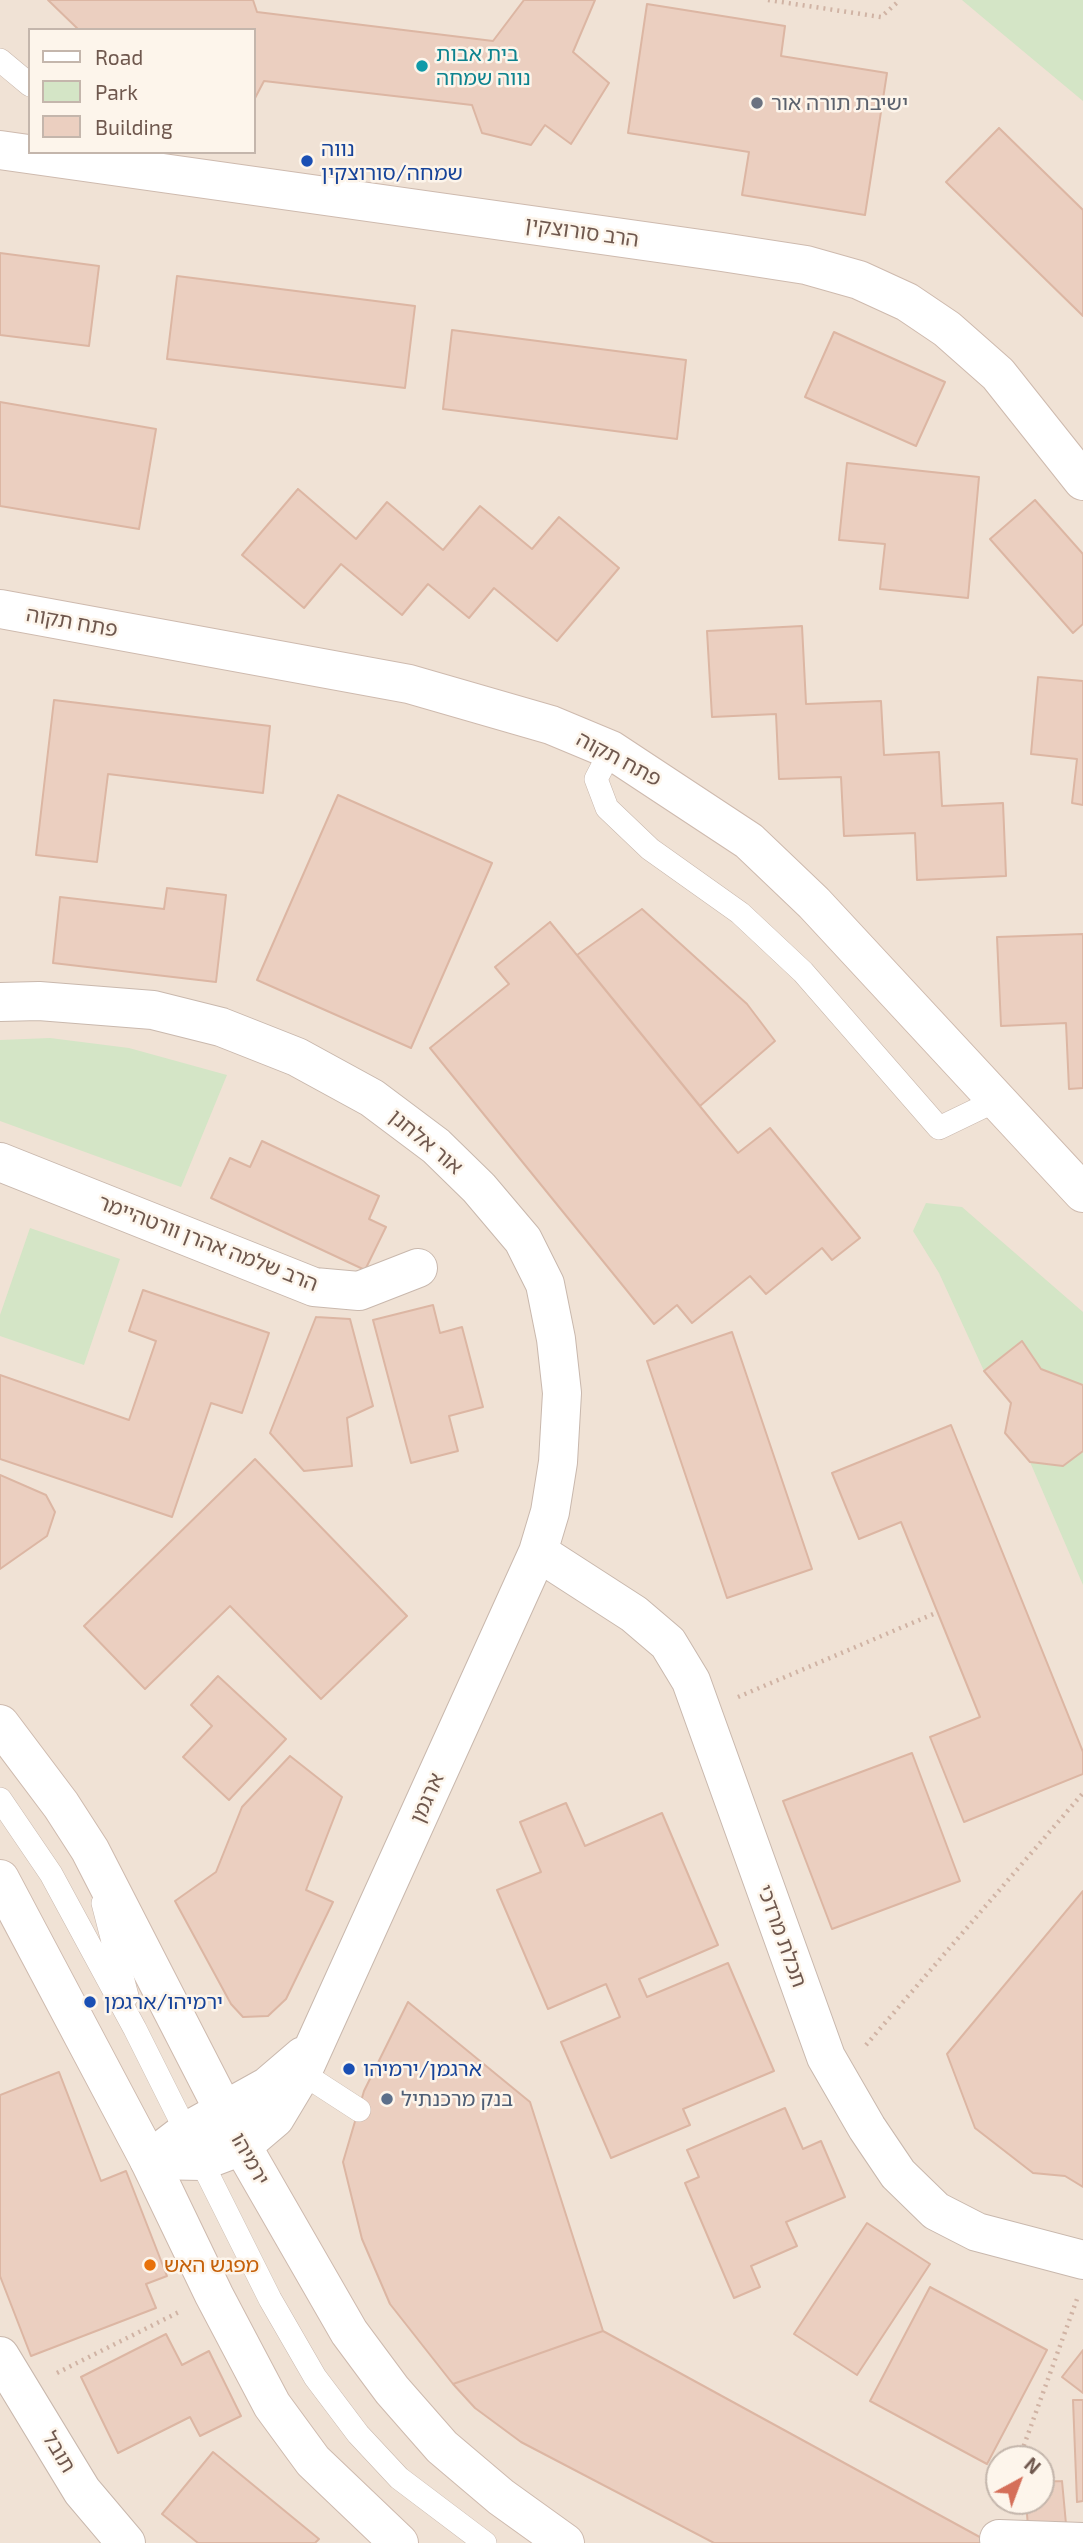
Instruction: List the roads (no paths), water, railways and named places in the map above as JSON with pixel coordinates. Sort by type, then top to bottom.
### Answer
[{"type":"street","name":"הרב סורוצקין","points":[[0,150],[28,154]]},
{"type":"street","name":"הרב סורוצקין","points":[[28,154],[734,254],[806,265],[859,280],[907,302],[947,329],[998,374],[1083,481]]},
{"type":"street","name":"פתח תקוה","points":[[0,609],[409,684],[551,725],[611,750],[749,841],[814,903],[1083,1193]]},
{"type":"street","name":"אור אלחנן","points":[[0,1002],[39,1001],[153,1010],[221,1027],[297,1057],[372,1098],[436,1146],[479,1188],[523,1240],[545,1284],[556,1339],[562,1393],[558,1462],[550,1512],[538,1552]]},
{"type":"street","name":"הרב שלמה אהרן וורטהיימר","points":[[0,1161],[314,1287],[359,1291],[418,1268]]},
{"type":"street","name":"תכלת מרדכי","points":[[538,1552],[634,1614],[668,1643],[691,1681],[826,2057],[898,2174],[936,2211],[977,2232],[1081,2277]]},
{"type":"street","name":"ארגמן","points":[[149,2160],[194,2146],[242,2146],[275,2118],[308,2058],[538,1552]]},
{"type":"street","name":"ירמיהו","points":[[0,1724],[90,1850],[242,2146],[342,2321],[392,2390],[442,2447],[501,2497],[565,2543]]},
{"type":"street","points":[[0,1879],[149,2160],[214,2295],[272,2406],[313,2461],[399,2543]]},
{"type":"street","name":"ארגמן","points":[[194,2146],[224,2111],[308,2058]]},
{"type":"street","name":"תובל","points":[[0,2356],[82,2491],[126,2543]]},
{"type":"street","points":[[999,2539],[1083,2542]]},
{"type":"lane","points":[[0,60],[28,83]]},
{"type":"lane","points":[[611,750],[596,779],[607,808],[650,849],[740,913],[803,972],[939,1128],[995,1101]]},
{"type":"lane","points":[[0,1799],[51,1874],[135,2029],[270,2298],[315,2376],[358,2434],[399,2478],[485,2543]]},
{"type":"lane","points":[[90,1850],[135,2029]]},
{"type":"lane","points":[[308,2058],[359,2110]]},
{"type":"lane","points":[[451,2519],[494,2543]]},
{"type":"place","name":"בית אבות נווה שמחה","points":[[422,66]]},
{"type":"place","name":"ישיבת תורה אור","points":[[757,103]]},
{"type":"place","name":"נווה שמחה/סורוצקין","points":[[307,161]]},
{"type":"place","name":"ירמיהו/ארגמן","points":[[90,2002]]},
{"type":"place","name":"ארגמן/ירמיהו","points":[[349,2069]]},
{"type":"place","name":"בנק מרכנתיל","points":[[387,2099]]},
{"type":"place","name":"מפגש האש","points":[[150,2265]]}]
